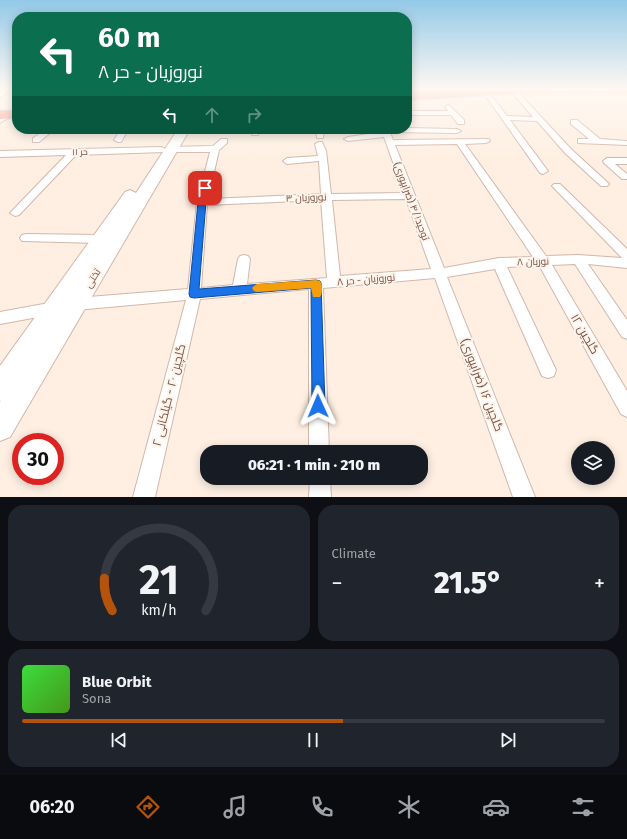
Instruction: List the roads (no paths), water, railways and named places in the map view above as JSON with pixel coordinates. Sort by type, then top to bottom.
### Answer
[{"type":"main road","name":"تختی","points":[[0,388],[100,239],[170,139]]},
{"type":"main road","name":"تختی","points":[[0,427],[76,304],[170,139]]},
{"type":"street","points":[[500,112],[542,171]]},
{"type":"street","points":[[532,112],[581,164],[604,184]]},
{"type":"street","points":[[412,113],[453,113],[460,122]]},
{"type":"street","points":[[412,117],[417,123]]},
{"type":"street","points":[[504,118],[538,119]]},
{"type":"street","points":[[574,122],[598,142]]},
{"type":"street","points":[[412,133],[457,131]]},
{"type":"street","points":[[36,140],[44,134]]},
{"type":"street","points":[[73,141],[79,134]]},
{"type":"street","points":[[118,140],[122,134]]},
{"type":"street","points":[[142,138],[145,134]]},
{"type":"street","points":[[159,134],[170,139],[215,149],[224,141]]},
{"type":"street","points":[[348,140],[387,134],[459,142],[486,141]]},
{"type":"street","name":"توحید۴/۱ (ضرابپوری)","points":[[387,134],[440,273]]},
{"type":"street","points":[[320,136],[334,282]]},
{"type":"street","name":"حر ۱۱","points":[[0,154],[74,152],[170,139]]},
{"type":"street","points":[[581,141],[627,143]]},
{"type":"street","name":"گلچین ۱۲","points":[[459,142],[543,261],[627,408]]},
{"type":"street","name":"گلچین ۲۰ - گیلکانی ۲","points":[[144,497],[194,294],[202,202],[215,149]]},
{"type":"street","points":[[15,213],[74,152]]},
{"type":"street","points":[[287,161],[323,158]]},
{"type":"street","points":[[625,177],[607,161],[627,161]]},
{"type":"street","points":[[557,186],[627,256]]},
{"type":"street","name":"نوروزیان ۳","points":[[202,202],[326,196],[410,196]]},
{"type":"street","points":[[26,238],[100,239]]},
{"type":"street","points":[[239,290],[244,259]]},
{"type":"street","points":[[578,259],[627,332]]},
{"type":"street","name":"نوریان ۸","points":[[440,273],[499,263],[578,259],[627,263]]},
{"type":"street","points":[[499,263],[548,370]]},
{"type":"street","name":"نوروزیان - حر ۸","points":[[0,318],[76,304],[440,273]]},
{"type":"street","name":"گلچین ۱۶ (ضرابپوری)","points":[[440,273],[524,497]]},
{"type":"street","points":[[316,283],[319,445]]},
{"type":"street","points":[[320,485],[320,497]]}]
